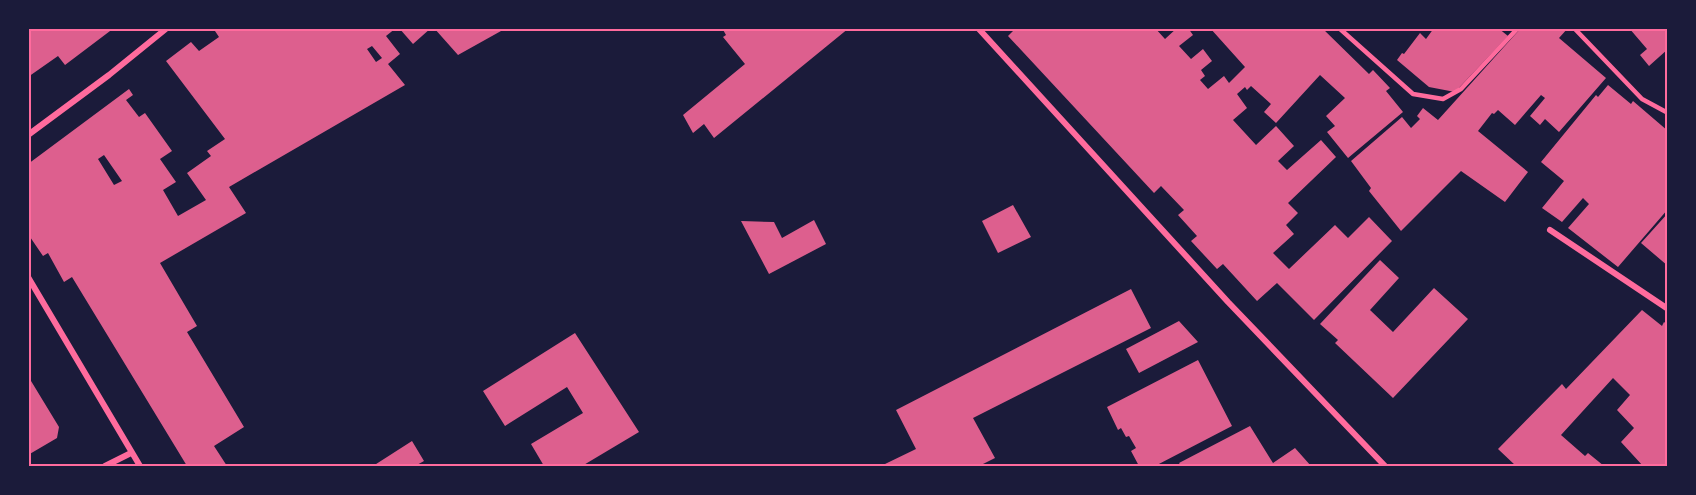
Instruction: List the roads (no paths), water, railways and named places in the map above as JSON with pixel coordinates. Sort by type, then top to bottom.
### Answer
[{"type":"street","points":[[28,135],[109,75],[167,28]]},
{"type":"street","points":[[978,28],[1228,302],[1385,466]]},
{"type":"street","points":[[1550,230],[1668,309]]},
{"type":"street","points":[[28,277],[140,466]]},
{"type":"street","points":[[105,466],[131,453]]},
{"type":"lane","points":[[1339,28],[1413,94],[1443,99],[1461,89],[1518,28]]},
{"type":"lane","points":[[1574,28],[1642,99],[1668,113]]}]
